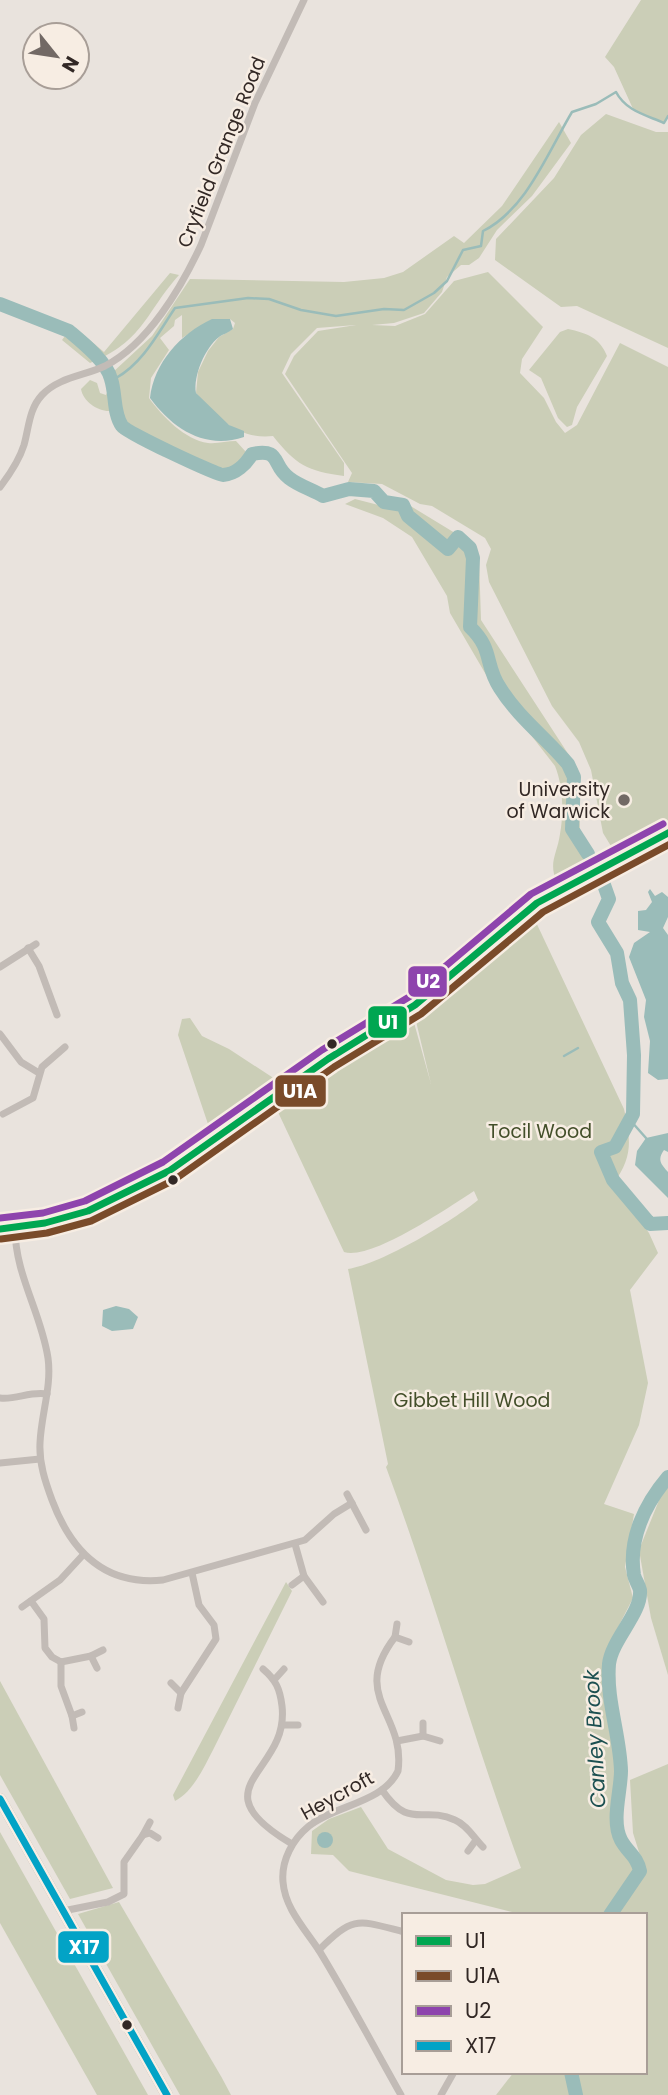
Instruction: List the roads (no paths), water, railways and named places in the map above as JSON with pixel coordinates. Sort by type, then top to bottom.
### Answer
[{"type":"main road","points":[[0,1799],[167,2095]]},
{"type":"street","name":"Cryfield Grange Road","points":[[0,487],[18,459],[37,400],[62,381],[112,362],[130,351],[147,332],[198,253],[255,103],[304,0]]},
{"type":"street","points":[[0,1229],[41,1224],[101,1204],[147,1184],[185,1163],[340,1051],[414,1006],[497,934],[546,897],[668,833]]},
{"type":"street","points":[[0,967],[36,944]]},
{"type":"street","points":[[28,948],[39,966],[57,1015]]},
{"type":"street","points":[[0,1034],[21,1062],[39,1073]]},
{"type":"street","points":[[2,1114],[33,1098],[39,1073],[55,1053],[65,1047]]},
{"type":"street","points":[[15,1228],[19,1266],[48,1358],[40,1459],[60,1521],[83,1555],[111,1574],[139,1581],[163,1580],[272,1547],[295,1544],[311,1537],[334,1514],[352,1503]]},
{"type":"street","points":[[0,1398],[31,1392],[47,1394]]},
{"type":"street","points":[[0,1463],[40,1459]]},
{"type":"street","points":[[347,1494],[366,1530]]},
{"type":"street","points":[[295,1544],[303,1576],[323,1602]]},
{"type":"street","points":[[22,1608],[60,1580],[83,1555]]},
{"type":"street","points":[[178,1708],[181,1693],[216,1639],[214,1625],[199,1605],[192,1573]]},
{"type":"street","points":[[292,1585],[303,1576]]},
{"type":"street","points":[[31,1601],[44,1619],[47,1651],[61,1662],[91,1656],[103,1650]]},
{"type":"street","name":"Heycroft","points":[[397,1624],[395,1637],[379,1660],[376,1684],[397,1741],[398,1771],[382,1790],[312,1824],[292,1844],[284,1872],[286,1897],[401,2095]]},
{"type":"street","points":[[395,1637],[409,1642]]},
{"type":"street","points":[[91,1656],[97,1668]]},
{"type":"street","points":[[61,1662],[61,1686],[74,1728]]},
{"type":"street","points":[[263,1669],[275,1679],[280,1691],[283,1725],[278,1741],[252,1778],[248,1800],[260,1824],[292,1844]]},
{"type":"street","points":[[275,1679],[284,1669]]},
{"type":"street","points":[[171,1683],[181,1693]]},
{"type":"street","points":[[72,1716],[82,1712]]},
{"type":"street","points":[[423,1723],[423,1735]]},
{"type":"street","points":[[283,1725],[298,1725]]},
{"type":"street","points":[[397,1741],[423,1735],[440,1741]]},
{"type":"street","points":[[382,1790],[401,1811],[411,1816],[455,1820],[483,1846]]},
{"type":"street","points":[[64,1911],[108,1902],[124,1894],[124,1862],[150,1822]]},
{"type":"street","points":[[143,1835],[150,1833],[158,1838]]},
{"type":"street","points":[[468,1851],[476,1839]]},
{"type":"street","points":[[319,1950],[348,1924],[367,1923],[402,1932]]},
{"type":"street","points":[[441,2095],[453,2074]]},
{"type":"water","points":[[212,319],[230,319],[233,329],[219,337],[205,355],[196,379],[196,393],[229,425],[244,431],[244,437],[230,440],[203,439],[191,434],[169,419],[150,398],[157,373],[170,351],[189,333]]},
{"type":"water","points":[[650,889],[655,896],[662,892],[668,897],[668,917],[663,928],[668,935],[668,1079],[658,1080],[648,1073],[650,1041],[644,1017],[646,1000],[629,957],[634,943],[650,932],[638,930],[638,911],[646,910],[652,902],[648,892]]},
{"type":"water","points":[[668,1133],[668,1152],[664,1150],[660,1159],[668,1172],[668,1198],[635,1165],[637,1151],[646,1138]]},
{"type":"water","points":[[116,1306],[129,1309],[138,1317],[133,1329],[112,1331],[102,1326],[103,1310]]},
{"type":"water","points":[[322,1832],[328,1832],[333,1840],[331,1846],[322,1848],[317,1843],[317,1837]]},
{"type":"waterway","points":[[110,374],[116,378],[134,364],[175,308],[248,298],[269,299],[301,310],[336,316],[384,309],[404,310],[434,293],[447,281],[463,250],[481,246],[483,231],[512,209],[535,179],[572,112],[596,104],[616,92],[625,104],[644,115],[664,123],[668,116]]},
{"type":"waterway","name":"Canley Brook","points":[[0,304],[69,331],[87,347],[109,373],[117,415],[122,426],[138,436],[223,475],[240,468],[252,454],[268,453],[289,478],[323,496],[349,489],[374,491],[384,502],[403,505],[408,516],[448,549],[458,537],[470,548],[473,558],[470,627],[483,643],[492,672],[507,699],[568,764],[574,777],[572,829],[588,854]]},
{"type":"waterway","name":"Canley Brook","points":[[603,882],[609,899],[598,922],[617,953],[622,983],[630,1000],[634,1055],[633,1114],[615,1147],[601,1152],[613,1180],[650,1224],[668,1223]]},
{"type":"waterway","points":[[564,1056],[578,1048]]},
{"type":"waterway","points":[[630,1120],[646,1138]]},
{"type":"waterway","name":"Canley Brook","points":[[611,1913],[640,1871],[618,1832],[617,1806],[621,1771],[609,1691],[609,1664],[615,1645],[632,1617],[639,1599],[640,1590],[634,1575],[633,1562],[636,1535],[652,1499],[668,1477]]},
{"type":"waterway","name":"Canley Brook","points":[[571,2074],[576,2095]]},
{"type":"place","name":"University of Warwick","points":[[624,800]]},
{"type":"park label","name":"Tocil Wood","points":[[540,1131]]},
{"type":"park label","name":"Gibbet Hill Wood","points":[[472,1400]]}]
